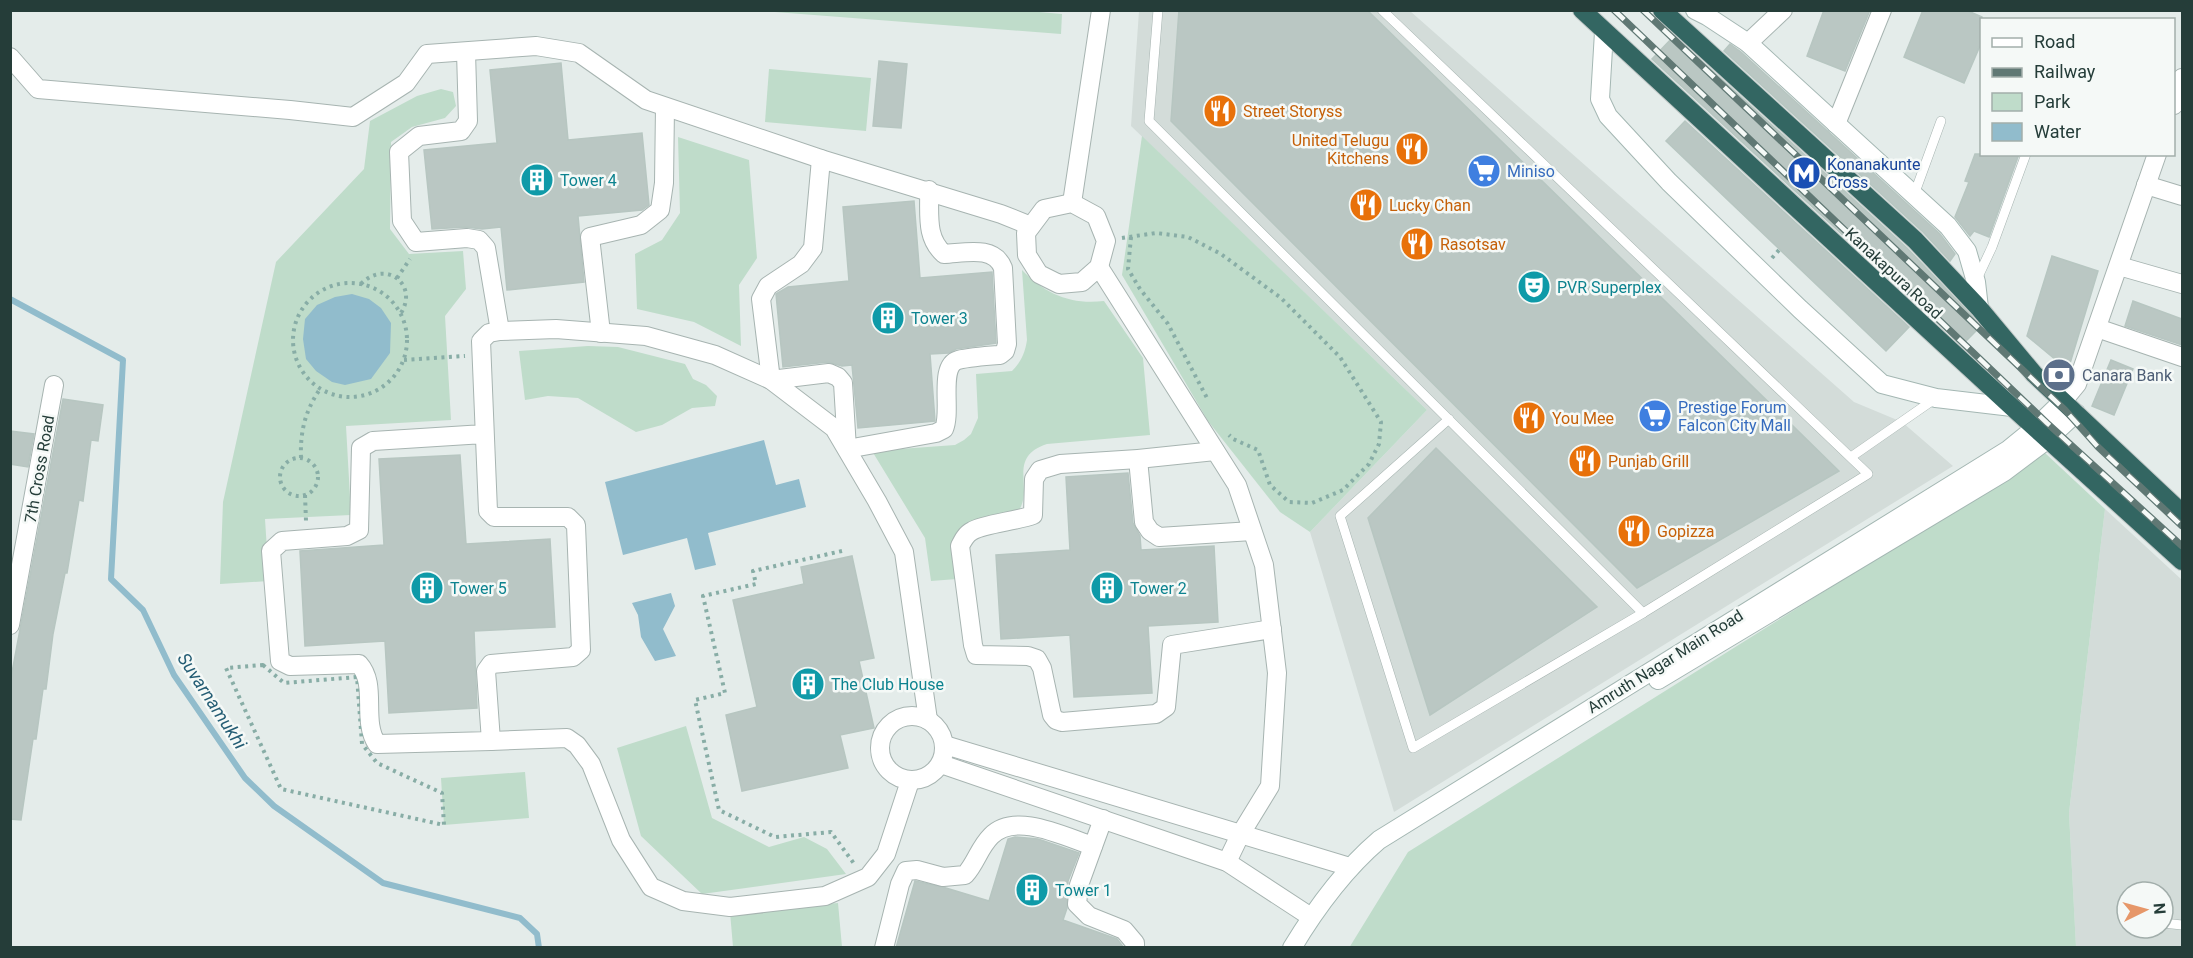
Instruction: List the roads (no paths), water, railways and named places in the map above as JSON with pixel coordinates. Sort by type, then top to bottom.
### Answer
[{"type":"highway","name":"Kanakapura Road","points":[[1582,10],[2182,561]]},
{"type":"highway","name":"Kanakapura Road","points":[[1662,10],[1915,240],[1979,308],[2034,374],[2182,513]]},
{"type":"street","points":[[1072,203],[1101,10]]},
{"type":"street","points":[[1695,10],[1748,43],[1948,226],[1967,251],[1976,282],[1979,308]]},
{"type":"street","points":[[1748,43],[1783,10]]},
{"type":"street","points":[[1836,124],[1882,10]]},
{"type":"street","points":[[1604,32],[1600,99],[1608,116],[1669,182],[1800,309],[1882,384],[1936,398],[2012,407]]},
{"type":"street","points":[[10,57],[38,89],[353,117],[406,83],[427,54],[536,46],[579,53],[645,100],[821,159],[929,190],[1031,226]]},
{"type":"street","points":[[466,52],[468,121],[461,131],[419,136],[399,152],[402,221],[416,243],[467,238],[479,240],[486,248],[500,331]]},
{"type":"street","points":[[2175,101],[2182,78]]},
{"type":"street","points":[[601,333],[590,237],[641,225],[660,210],[664,183],[665,107]]},
{"type":"street","name":"Amruth Nagar Main Road","points":[[1306,948],[1329,912],[1362,872],[1386,848],[1412,829],[2004,472],[2069,407],[2156,156]]},
{"type":"street","points":[[771,380],[761,299],[768,286],[801,264],[813,248],[821,159]]},
{"type":"street","points":[[2146,185],[2182,196]]},
{"type":"street","points":[[847,449],[936,433],[944,429],[948,421],[947,375],[949,366],[956,361],[1000,355],[1005,351],[1007,344],[1001,261],[995,255],[984,252],[944,254],[935,246],[930,234],[929,190]]},
{"type":"street","points":[[1072,203],[1096,216],[1106,241],[1099,267],[1082,282],[1059,284],[1039,274],[1027,255],[1026,233],[1031,226],[1044,209],[1072,203]]},
{"type":"street","points":[[2119,266],[2182,284]]},
{"type":"street","points":[[1099,267],[1237,485],[1264,565],[1277,673],[1270,786],[1240,835],[1227,862]]},
{"type":"street","points":[[2097,328],[2182,357]]},
{"type":"street","points":[[491,741],[486,672],[491,664],[573,657],[581,650],[576,525],[568,517],[494,517],[488,511],[481,341],[489,333],[500,331],[556,329],[646,336],[715,355],[771,380],[834,428],[904,552],[928,720]]},
{"type":"street","points":[[771,380],[830,373],[838,377],[843,383],[847,449]]},
{"type":"street","name":"7th Cross Road","points":[[10,625],[54,385]]},
{"type":"street","name":"Amruth Nagar Main Road","points":[[1292,948],[1311,917],[1350,867],[1379,840],[1406,821],[2008,450],[2042,434]]},
{"type":"street","points":[[484,435],[373,441],[361,448],[359,530],[347,536],[282,541],[271,551],[280,661],[290,666],[359,664],[367,672],[371,735],[377,744],[567,738],[577,745],[591,764],[621,840],[651,887],[683,901],[730,907],[825,896],[867,876],[886,854],[910,781]]},
{"type":"street","points":[[1215,451],[1060,464],[1040,470],[1034,479],[1033,515],[1021,520],[974,530],[966,536],[960,546],[976,655],[1028,656],[1037,659],[1042,668],[1052,715],[1056,720],[1062,722],[1156,714],[1166,707],[1172,645],[1272,629]]},
{"type":"street","points":[[1138,459],[1144,522],[1150,531],[1159,537],[1252,531]]},
{"type":"street","points":[[913,715],[928,720],[939,730],[945,745],[941,764],[928,777],[910,781],[893,775],[882,761],[880,742],[883,733],[896,720],[913,715]]},
{"type":"street","points":[[945,745],[1350,867]]},
{"type":"street","points":[[941,764],[1227,862],[1311,917]]},
{"type":"street","points":[[1103,819],[1079,885],[1077,904],[1089,916],[1124,930],[1135,943],[1135,948]]},
{"type":"street","points":[[884,948],[900,884],[906,871],[917,870],[943,877],[965,875],[972,868],[977,854],[991,835],[999,828],[1014,824],[1038,828],[1093,846]]},
{"type":"street","points":[[867,876],[900,884]]},
{"type":"lane","points":[[1158,10],[1149,121],[1643,613]]},
{"type":"lane","points":[[1382,10],[1868,474],[1643,613],[1413,748],[1340,516],[1449,419]]},
{"type":"lane","points":[[1914,195],[1941,121]]},
{"type":"lane","points":[[1976,282],[1992,247],[2025,156]]},
{"type":"lane","points":[[1851,457],[1936,398]]},
{"type":"water","points":[[352,294],[369,299],[381,308],[391,323],[390,353],[371,379],[345,385],[332,382],[316,371],[306,359],[303,339],[305,319],[317,305],[335,297]]},
{"type":"water","points":[[764,440],[776,485],[799,479],[806,507],[708,533],[716,565],[695,570],[687,538],[623,555],[605,482]]},
{"type":"water","points":[[671,593],[675,606],[663,629],[676,656],[655,661],[641,637],[638,615],[632,603]]},
{"type":"waterway","name":"Suvarnamukhi","points":[[10,299],[123,360],[111,579],[143,610],[174,675],[245,778],[274,806],[383,883],[520,918],[537,934],[539,948]]},
{"type":"railway","points":[[1614,10],[2047,423],[2182,546]]},
{"type":"railway","points":[[1643,10],[2065,410],[2098,447],[2182,526]]},
{"type":"place","name":"Street Storyss","points":[[1220,111]]},
{"type":"place","name":"United Telugu Kitchens","points":[[1412,149]]},
{"type":"place","name":"Miniso","points":[[1484,171]]},
{"type":"place","name":"Konanakunte Cross","points":[[1804,173]]},
{"type":"place","name":"Tower 4","points":[[537,180]]},
{"type":"place","name":"Lucky Chan","points":[[1366,205]]},
{"type":"place","name":"Rasotsav","points":[[1417,244]]},
{"type":"place","name":"PVR Superplex","points":[[1534,287]]},
{"type":"place","name":"Tower 3","points":[[888,318]]},
{"type":"place","name":"Canara Bank","points":[[2059,375]]},
{"type":"place","name":"Prestige Forum Falcon City Mall","points":[[1655,416]]},
{"type":"place","name":"You Mee","points":[[1529,418]]},
{"type":"place","name":"Punjab Grill","points":[[1585,461]]},
{"type":"place","name":"Gopizza","points":[[1634,531]]},
{"type":"place","name":"Tower 5","points":[[427,588]]},
{"type":"place","name":"Tower 2","points":[[1107,588]]},
{"type":"place","name":"The Club House","points":[[808,684]]},
{"type":"place","name":"Tower 1","points":[[1032,890]]}]
